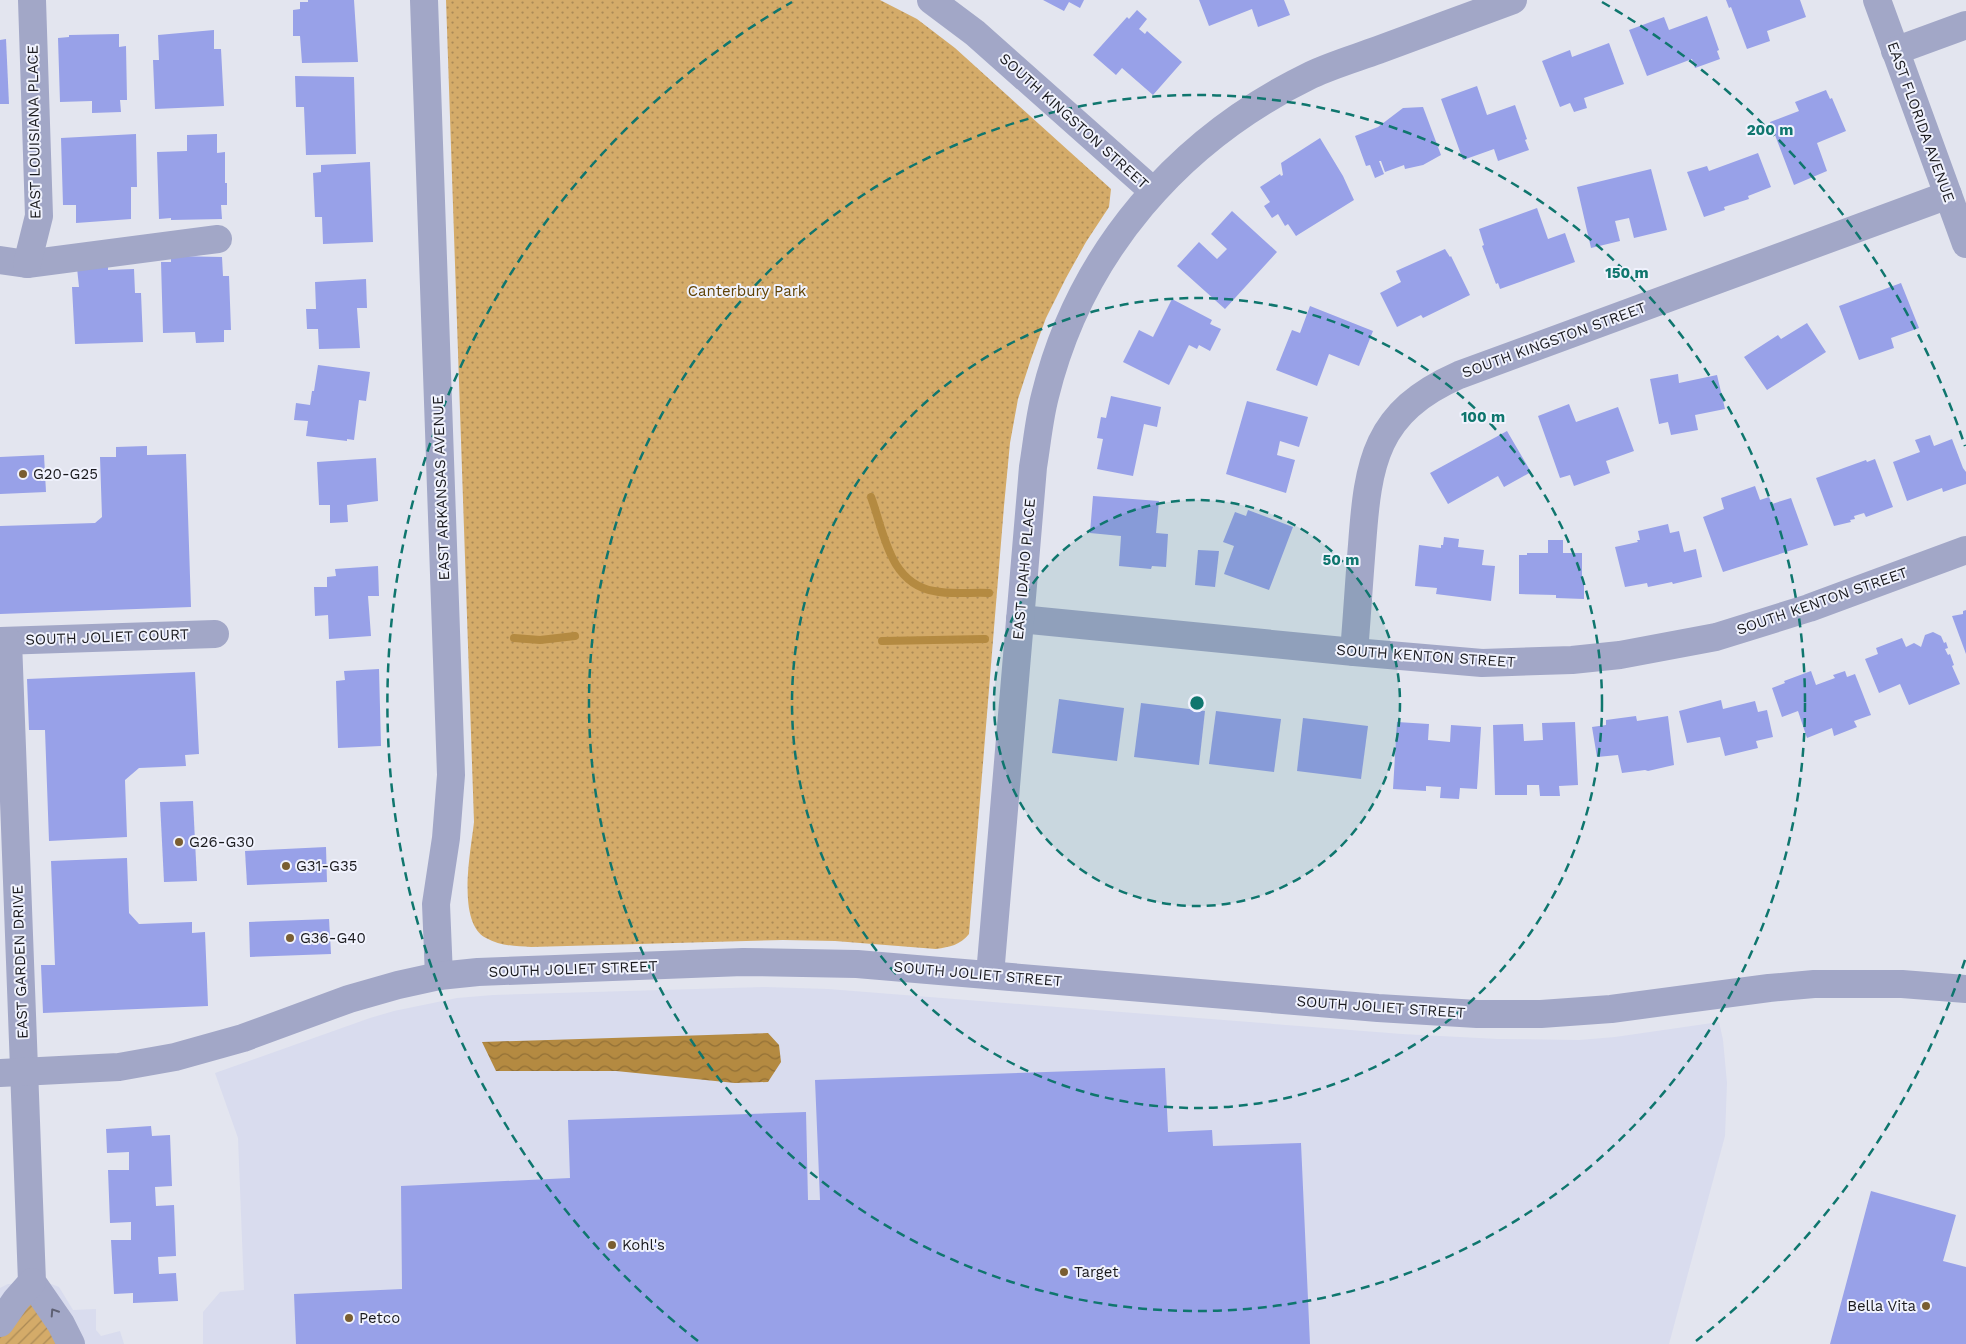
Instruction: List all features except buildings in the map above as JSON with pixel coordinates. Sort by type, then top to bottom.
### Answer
[{"type":"street","name":"EAST LOUISIANA PLACE","points":[[27,264],[39,216],[32,0]]},
{"type":"street","name":"EAST ARKANSAS AVENUE","points":[[424,0],[451,775],[446,838],[436,904],[439,976]]},
{"type":"street","name":"SOUTH KINGSTON STREET","points":[[931,0],[975,33],[1152,191],[1201,145],[1227,124],[1268,97],[1313,74],[1513,0]]},
{"type":"street","name":"EAST FLORIDA AVENUE","points":[[1877,0],[1966,244]]},
{"type":"street","points":[[1895,51],[1966,25]]},
{"type":"street","name":"EAST IDAHO PLACE","points":[[990,975],[1034,467],[1044,396],[1059,348],[1078,302],[1103,258],[1131,217],[1152,191]]},
{"type":"street","name":"SOUTH KINGSTON STREET","points":[[1354,652],[1366,494],[1371,468],[1386,434],[1399,416],[1421,395],[1440,383],[1459,375],[1948,195]]},
{"type":"street","points":[[0,260],[27,264],[218,239]]},
{"type":"street","name":"SOUTH KENTON STREET","points":[[1020,619],[1482,663],[1572,660],[1649,650],[1716,637],[1763,624],[1966,550]]},
{"type":"street","name":"SOUTH JOLIET COURT","points":[[4,641],[215,634]]},
{"type":"street","name":"EAST GARDEN DRIVE","points":[[4,641],[12,1073],[32,1282]]},
{"type":"street","name":"SOUTH JOLIET STREET","points":[[12,1073],[119,1067],[175,1057],[243,1038],[349,999],[439,976],[478,972],[743,962],[857,964],[1409,1011],[1486,1014],[1541,1014],[1611,1009],[1760,989],[1814,984],[1902,984],[1966,989]]},
{"type":"street","points":[[0,1324],[16,1300],[32,1282],[61,1324],[71,1344]]},
{"type":"shaded area","points":[[765,987],[828,989],[1402,1034],[1498,1039],[1579,1040],[1615,1037],[1719,1022],[1723,1040],[1727,1083],[1725,1136],[1669,1344],[203,1344],[203,1312],[220,1292],[244,1290],[238,1138],[215,1073],[370,1018],[457,998],[493,995]]},
{"type":"shaded area","points":[[46,1282],[59,1287],[73,1310],[96,1309],[96,1330],[101,1336],[120,1331],[124,1344],[0,1344],[0,1288],[8,1284]]},
{"type":"green space","name":"Canterbury Park","points":[[446,0],[880,0],[917,19],[955,48],[1111,189],[1109,207],[1086,242],[1046,318],[1018,399],[1010,443],[1004,506],[969,934],[958,943],[936,949],[835,941],[783,940],[531,947],[497,943],[486,938],[477,930],[471,917],[468,902],[469,867],[474,822]]},
{"type":"green space","points":[[32,1282],[71,1344],[0,1344],[0,1323]]},
{"type":"water","points":[[768,1033],[779,1045],[781,1062],[768,1082],[735,1083],[616,1071],[496,1071],[482,1042]]},
{"type":"waterway","points":[[871,497],[891,554],[907,578],[919,586],[934,591],[989,593]]},
{"type":"waterway","points":[[514,638],[540,640],[575,636]]},
{"type":"waterway","points":[[882,641],[985,639]]},
{"type":"place","name":"G20-G25","points":[[23,474]]},
{"type":"place","name":"G26-G30","points":[[179,842]]},
{"type":"place","name":"G31-G35","points":[[286,866]]},
{"type":"place","name":"G36-G40","points":[[290,938]]},
{"type":"place","name":"Kohl's","points":[[612,1245]]},
{"type":"place","name":"Target","points":[[1064,1272]]},
{"type":"place","name":"Bella Vita","points":[[1926,1306]]},
{"type":"place","name":"Petco","points":[[349,1318]]}]
